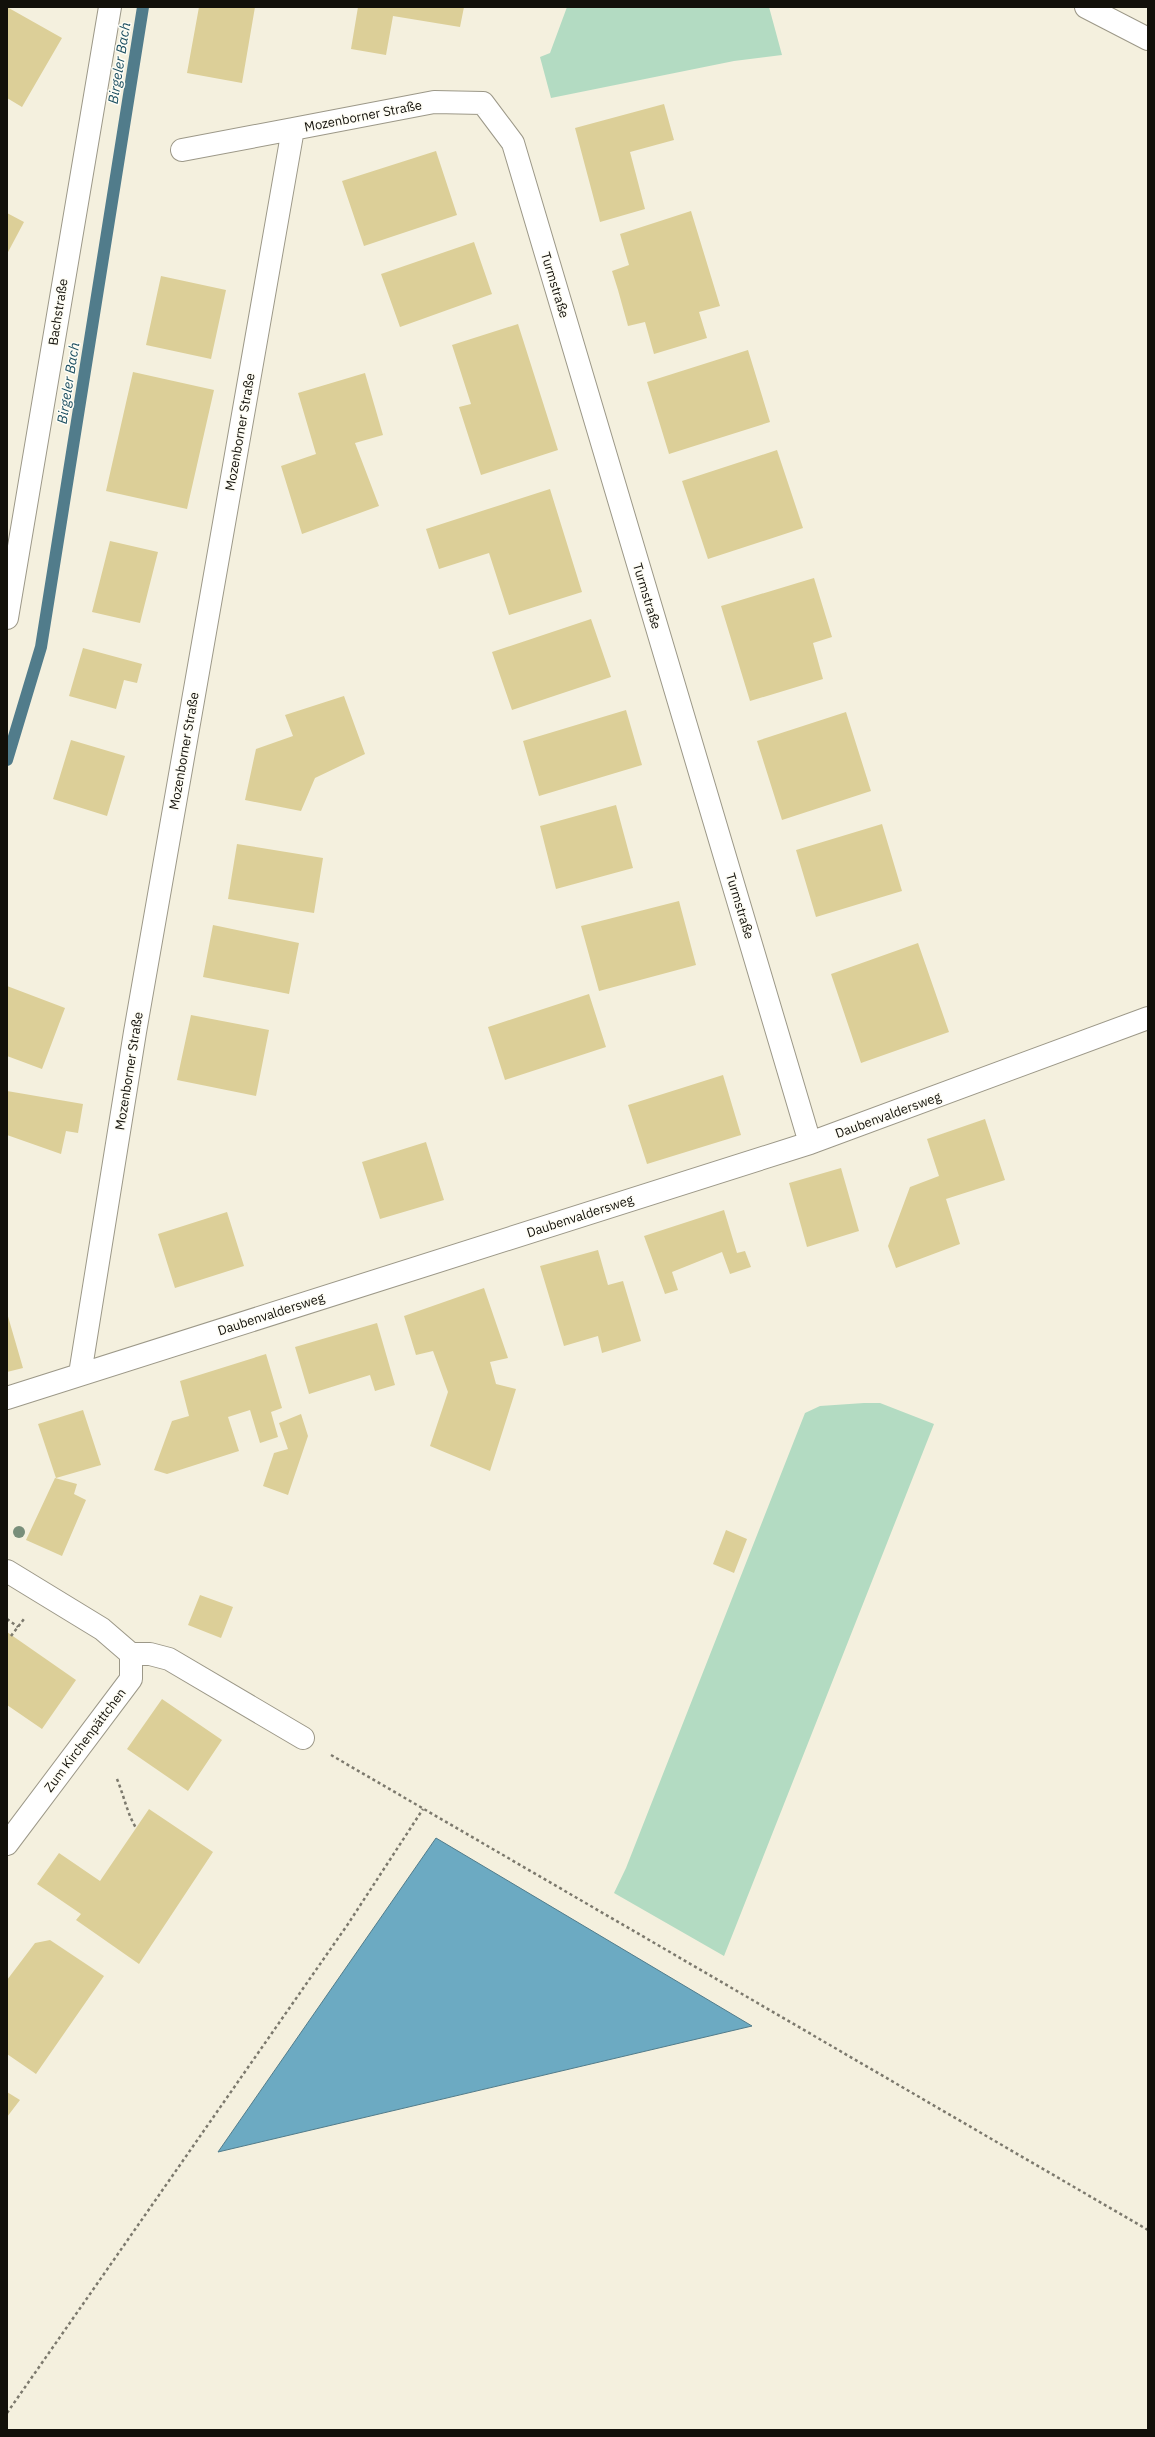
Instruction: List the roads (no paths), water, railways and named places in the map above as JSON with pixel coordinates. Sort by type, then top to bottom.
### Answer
[{"type":"street","name":"Bachstraße","points":[[7,618],[110,7]]},
{"type":"street","points":[[1086,7],[1148,39]]},
{"type":"street","name":"Mozenborner Straße","points":[[182,150],[434,102]]},
{"type":"street","name":"Turmstraße","points":[[434,102],[482,103],[513,143],[810,1143]]},
{"type":"street","name":"Mozenborner Straße","points":[[80,1374],[136,1024],[293,129]]},
{"type":"street","name":"Daubenvaldersweg","points":[[7,1398],[810,1143],[1148,1018]]},
{"type":"street","points":[[7,1571],[102,1629],[131,1654],[150,1654],[169,1659],[303,1738]]},
{"type":"street","name":"Zum Kirchenpättchen","points":[[7,1844],[131,1679],[131,1654]]},
{"type":"water","points":[[436,1838],[752,2026],[218,2152]]},
{"type":"waterway","name":"Birgeler Bach","points":[[7,760],[41,647],[143,7]]}]
